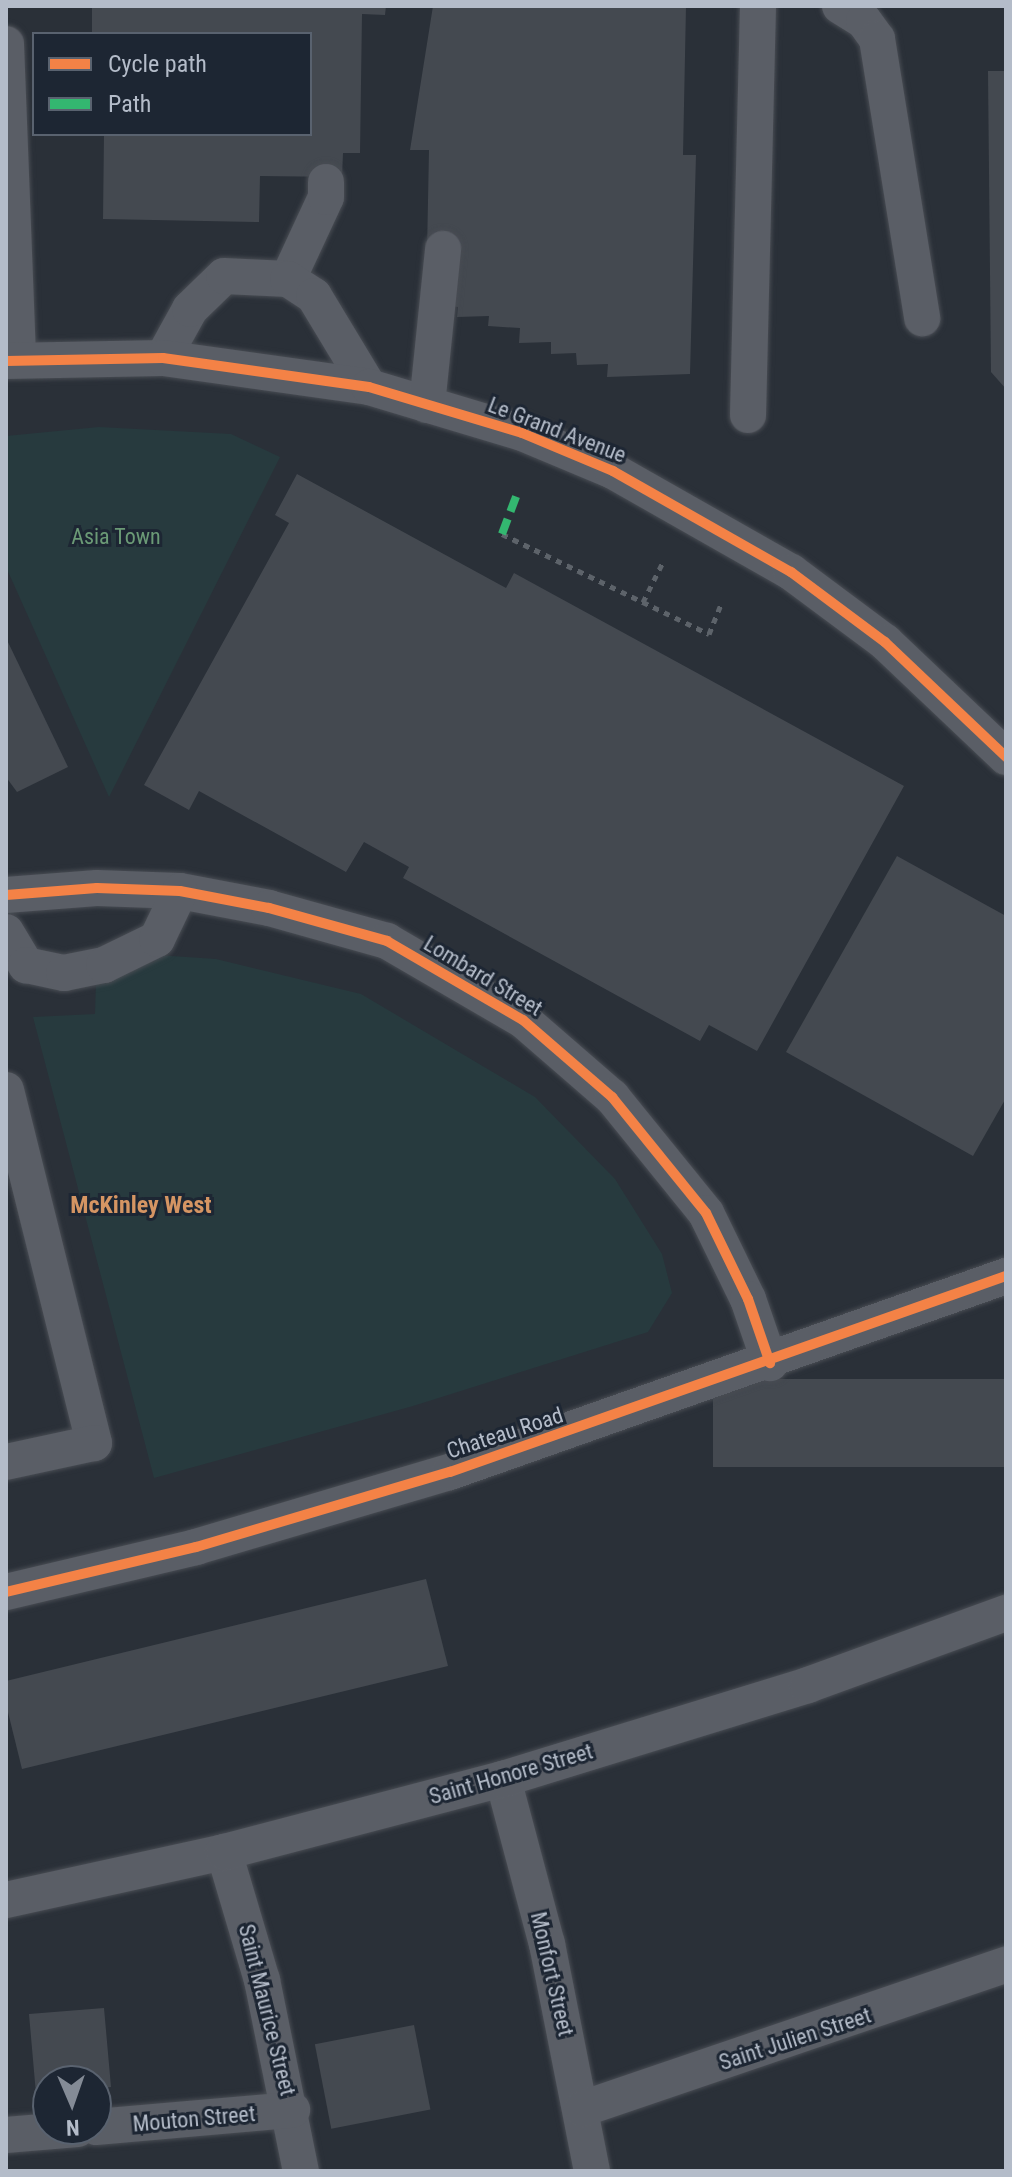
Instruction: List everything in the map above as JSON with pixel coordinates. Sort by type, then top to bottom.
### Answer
[{"type":"street","points":[[748,415],[758,6]]},
{"type":"street","points":[[840,6],[864,21],[877,39],[922,318]]},
{"type":"street","points":[[6,44],[12,360]]},
{"type":"street","points":[[288,279],[326,197],[326,182]]},
{"type":"street","points":[[427,405],[443,249]]},
{"type":"street","points":[[163,358],[190,309],[224,276],[288,279],[314,296],[369,387]]},
{"type":"street","name":"Le Grand Avenue","points":[[12,360],[163,358],[369,387],[522,433],[613,471],[791,572],[885,642],[1006,757]]},
{"type":"street","name":"Lombard Street","points":[[6,895],[97,888],[180,891],[269,908],[387,941],[523,1020],[612,1097],[706,1213],[748,1299],[770,1363]]},
{"type":"street","points":[[6,932],[26,965],[64,973],[104,965],[157,939],[180,891]]},
{"type":"street","points":[[6,1090],[94,1443],[6,1462]]},
{"type":"street","name":"Chateau Road","points":[[6,1592],[196,1547],[450,1472],[770,1363],[1006,1276]]},
{"type":"street","name":"Saint Honore Street","points":[[6,1900],[224,1852],[503,1779],[808,1685],[1006,1613]]},
{"type":"street","name":"Monfort Street","points":[[503,1779],[547,1944],[592,2171]]},
{"type":"street","name":"Saint Maurice Street","points":[[224,1852],[292,2110],[301,2171]]},
{"type":"street","name":"Saint Julien Street","points":[[582,2109],[1006,1965]]},
{"type":"street","name":"Mouton Street","points":[[112,2126],[292,2110]]},
{"type":"street","points":[[6,2135],[32,2133]]},
{"type":"path","points":[[502,534],[709,634],[721,605]]},
{"type":"path","points":[[643,602],[664,560]]},
{"type":"green space","name":"Asia Town","points":[[99,427],[231,434],[280,457],[109,797],[6,567],[6,436]]},
{"type":"green space","points":[[97,951],[216,959],[361,994],[535,1097],[615,1179],[662,1254],[672,1293],[648,1332],[413,1406],[154,1478],[33,1017],[95,1014]]},
{"type":"building","points":[[92,6],[386,6],[385,15],[362,14],[360,153],[343,153],[342,177],[260,176],[259,222],[103,219],[104,136],[312,136],[312,32],[92,32]]},
{"type":"building","points":[[433,6],[686,6],[683,155],[696,155],[690,374],[607,377],[608,364],[577,365],[576,353],[551,354],[551,342],[519,343],[520,328],[488,326],[489,316],[457,317],[458,307],[426,303],[429,150],[410,150]]},
{"type":"building","points":[[988,71],[1006,71],[1006,389],[991,372]]},
{"type":"building","points":[[297,474],[506,588],[514,573],[904,786],[757,1051],[709,1025],[700,1041],[403,878],[409,867],[364,842],[346,872],[199,791],[189,810],[144,785],[289,523],[275,515]]},
{"type":"building","points":[[6,638],[68,767],[17,792],[6,777]]},
{"type":"building","points":[[897,856],[1006,916],[1006,1098],[973,1156],[786,1052]]},
{"type":"building","points":[[713,1379],[1006,1379],[1006,1467],[713,1467]]},
{"type":"building","points":[[426,1579],[448,1666],[22,1769],[6,1704],[6,1681]]},
{"type":"building","points":[[104,2008],[109,2065],[33,2065],[29,2014]]},
{"type":"building","points":[[414,2025],[430,2109],[331,2129],[315,2044]]},
{"type":"marked path","points":[[502,534],[517,494]]},
{"type":"cycle path","points":[[6,361],[163,358],[369,387],[522,433],[613,471],[791,572],[885,642],[1006,757]]},
{"type":"cycle path","points":[[6,895],[97,888],[180,891],[269,908],[387,941],[523,1020],[612,1097],[706,1213],[748,1299],[770,1363]]},
{"type":"cycle path","points":[[6,1592],[196,1547],[450,1472],[1006,1276]]},
{"type":"district","name":"McKinley West","points":[[141,1206]]}]
